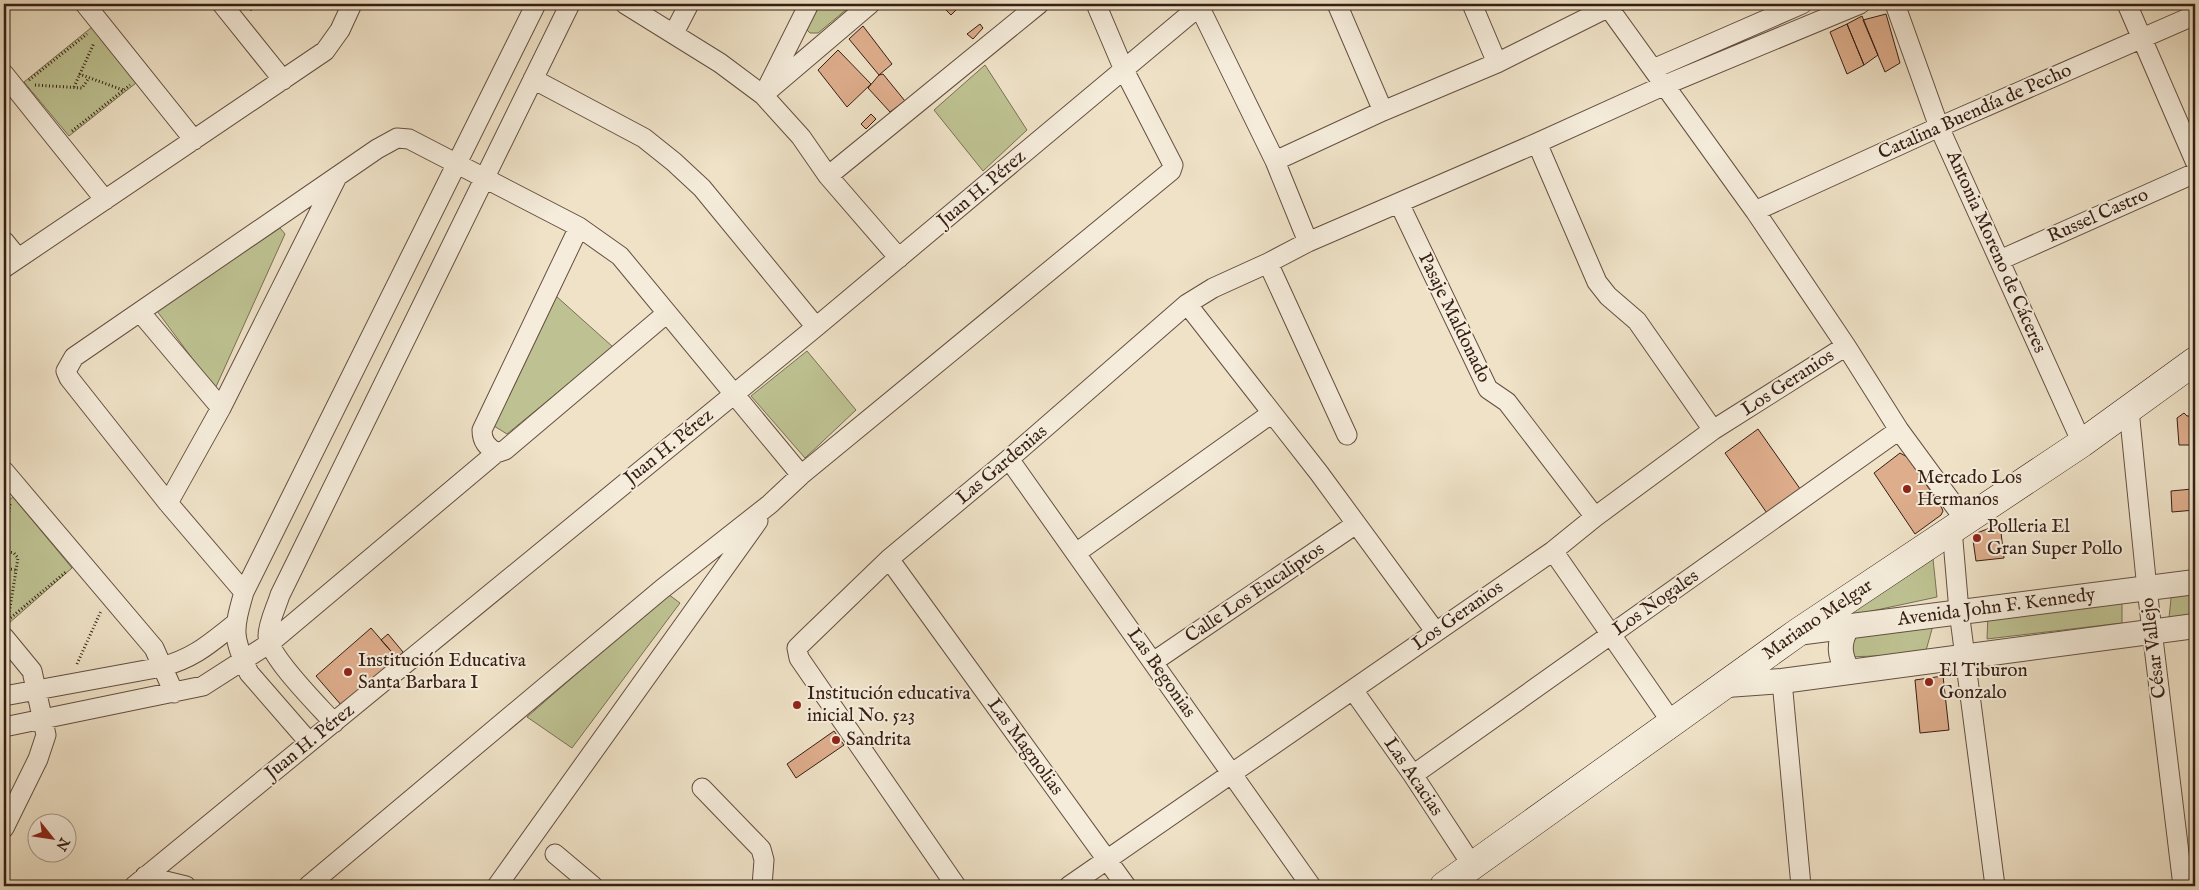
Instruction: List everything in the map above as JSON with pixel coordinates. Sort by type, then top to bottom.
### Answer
[{"type":"main road","name":"Mariano Melgar","points":[[1444,886],[1673,724],[1797,633],[2082,443],[2195,361]]},
{"type":"street","points":[[85,4],[194,140]]},
{"type":"street","points":[[222,4],[283,80]]},
{"type":"street","points":[[4,241],[11,263],[283,80],[325,51],[340,30],[352,4]]},
{"type":"street","points":[[309,742],[249,673],[243,660],[237,643],[236,624],[244,592],[536,4]]},
{"type":"street","points":[[334,723],[277,659],[268,638],[271,622],[280,595],[570,4]]},
{"type":"street","points":[[624,4],[720,63],[763,96],[801,137],[828,176],[899,258]]},
{"type":"street","points":[[674,34],[689,4]]},
{"type":"street","points":[[763,96],[808,4]]},
{"type":"street","points":[[763,96],[870,4]]},
{"type":"street","points":[[828,176],[1039,4]]},
{"type":"street","points":[[308,886],[662,589],[770,504],[801,475],[1171,171],[1172,165],[1124,70],[1096,4]]},
{"type":"street","points":[[1337,4],[1383,112]]},
{"type":"street","points":[[1472,4],[1497,63]]},
{"type":"street","points":[[1653,69],[1802,4]]},
{"type":"street","name":"Las Gardenias","points":[[956,886],[799,658],[797,648],[889,559],[1009,459],[1187,304],[1212,288],[1268,263],[1308,242],[1537,143],[1665,85],[1860,4]]},
{"type":"street","name":"Antonia Moreno de Cáceres","points":[[1895,4],[1939,127],[2082,443]]},
{"type":"street","points":[[2127,4],[2195,161]]},
{"type":"street","points":[[1201,5],[1275,161],[1308,242]]},
{"type":"street","name":"Juan H. Pérez","points":[[139,881],[816,327],[1201,5]]},
{"type":"street","points":[[1275,161],[1497,63],[1609,5],[1755,211],[1846,346],[1959,524],[1959,611],[1995,886]]},
{"type":"street","name":"Catalina Buendía de Pecho","points":[[1755,211],[1939,127],[2142,40],[2195,15]]},
{"type":"street","points":[[4,74],[105,200]]},
{"type":"street","points":[[533,79],[644,138],[674,162],[702,188],[816,327]]},
{"type":"street","points":[[244,592],[168,503],[69,378],[66,371],[74,357],[337,176],[397,138],[409,138],[579,227],[620,256],[801,475]]},
{"type":"street","points":[[1537,143],[1597,282],[1608,296],[1638,321],[1714,430]]},
{"type":"street","name":"Russel Castro","points":[[2000,260],[2195,173]]},
{"type":"street","points":[[168,503],[221,408],[337,176]]},
{"type":"street","name":"Pasaje Maldonado","points":[[1399,203],[1488,389],[1507,402],[1595,517]]},
{"type":"street","points":[[496,453],[487,447],[482,438],[482,430],[579,227]]},
{"type":"street","points":[[1268,263],[1347,435]]},
{"type":"street","points":[[1187,304],[1272,412],[1434,631]]},
{"type":"street","points":[[140,312],[221,408]]},
{"type":"street","points":[[4,727],[204,686],[270,643],[496,453],[504,450],[667,312]]},
{"type":"street","name":"Los Geranios","points":[[1069,886],[1231,772],[1353,690],[1434,631],[1553,551],[1595,517],[1714,430],[1846,346]]},
{"type":"street","name":"César Vallejo","points":[[2129,410],[2147,589],[2183,886]]},
{"type":"street","points":[[1076,553],[1272,412]]},
{"type":"street","name":"Los Nogales","points":[[1413,774],[1612,635],[1899,430]]},
{"type":"street","name":"Las Begonias","points":[[1009,459],[1311,886]]},
{"type":"street","points":[[4,471],[154,648],[174,693]]},
{"type":"street","points":[[497,886],[770,504]]},
{"type":"street","name":"Calle Los Eucaliptos","points":[[1154,662],[1356,524]]},
{"type":"street","points":[[1553,551],[1673,724]]},
{"type":"street","name":"Las Magnolias","points":[[889,559],[1126,886]]},
{"type":"street","name":"Avenida John F. Kennedy","points":[[1797,633],[2195,582]]},
{"type":"street","points":[[4,696],[162,667],[185,660],[236,624]]},
{"type":"street","points":[[1847,626],[1839,645],[1841,656],[1848,672]]},
{"type":"street","points":[[1727,684],[1782,681],[2195,626]]},
{"type":"street","points":[[4,637],[32,671],[46,735],[38,759],[4,828]]},
{"type":"street","points":[[1782,681],[1801,886]]},
{"type":"street","name":"Las Acacias","points":[[1353,690],[1413,774],[1472,865]]},
{"type":"street","points":[[702,788],[761,849],[764,860],[762,886]]},
{"type":"street","points":[[555,854],[593,886]]},
{"type":"street","points":[[139,881],[186,886]]},
{"type":"path","points":[[247,12],[258,4]]},
{"type":"path","points":[[28,80],[91,30]]},
{"type":"path","points":[[74,87],[97,38]]},
{"type":"path","points":[[79,74],[124,90]]},
{"type":"path","points":[[32,85],[82,88],[89,78]]},
{"type":"path","points":[[70,133],[132,83]]},
{"type":"path","points":[[4,543],[11,500]]},
{"type":"path","points":[[4,552],[14,553],[18,558],[8,620],[69,569]]},
{"type":"path","points":[[4,568],[16,570]]},
{"type":"path","points":[[74,672],[102,608]]},
{"type":"green space","points":[[815,4],[853,4],[818,33],[810,33],[803,26]]},
{"type":"green space","points":[[92,27],[136,83],[69,136],[24,82]]},
{"type":"green space","points":[[985,65],[1027,130],[983,171],[934,110]]},
{"type":"green space","points":[[280,228],[285,234],[215,389],[157,311]]},
{"type":"green space","points":[[556,296],[613,347],[507,434],[494,426]]},
{"type":"green space","points":[[807,351],[856,410],[805,458],[751,396]]},
{"type":"green space","points":[[13,497],[72,568],[8,624],[4,619],[4,504]]},
{"type":"green space","points":[[1933,559],[1937,597],[1844,617]]},
{"type":"green space","points":[[2195,586],[2195,615],[2169,618],[2172,589]]},
{"type":"green space","points":[[668,594],[680,603],[572,748],[527,717]]},
{"type":"green space","points":[[2122,597],[2122,623],[1987,639],[1988,614]]},
{"type":"green space","points":[[1934,622],[1925,654],[1848,657],[1855,634]]},
{"type":"building","points":[[940,4],[962,4],[951,15]]},
{"type":"building","points":[[1886,14],[1900,63],[1885,72],[1863,20]]},
{"type":"building","points":[[1862,16],[1878,55],[1864,65],[1847,24]]},
{"type":"building","points":[[980,24],[983,28],[973,39],[967,34]]},
{"type":"building","points":[[1847,24],[1864,65],[1847,74],[1830,32]]},
{"type":"building","points":[[863,26],[892,64],[879,75],[849,39]]},
{"type":"building","points":[[838,50],[871,84],[847,107],[818,70]]},
{"type":"building","points":[[883,74],[905,101],[890,112],[868,88],[879,75]]},
{"type":"building","points":[[871,114],[876,119],[866,129],[861,124]]},
{"type":"building","points":[[2184,413],[2187,416],[2193,416],[2194,445],[2179,445],[2177,418]]},
{"type":"building","points":[[1758,429],[1803,493],[1769,516],[1725,453]]},
{"type":"building","name":"Mercado Los Hermanos","points":[[1900,453],[1907,457],[1943,511],[1941,515],[1915,534],[1874,473]]},
{"type":"building","points":[[2192,489],[2192,493],[2195,492],[2195,510],[2172,512],[2171,491]]},
{"type":"building","points":[[2000,524],[2004,558],[1976,561],[1973,540],[1977,533]]},
{"type":"building","points":[[371,628],[397,658],[342,706],[316,676]]},
{"type":"building","points":[[388,634],[403,652],[397,658],[381,640]]},
{"type":"building","points":[[1943,676],[1949,730],[1920,733],[1915,680]]},
{"type":"building","points":[[834,731],[844,745],[796,778],[787,764]]},
{"type":"place","name":"Mercado Los Hermanos","points":[[1907,489]]},
{"type":"place","name":"Polleria El Gran Super Pollo","points":[[1977,538]]},
{"type":"place","name":"Institución Educativa Santa Barbara I","points":[[348,672]]},
{"type":"place","name":"El Tiburon Gonzalo","points":[[1929,682]]},
{"type":"place","name":"Institución educativa inicial No. 523","points":[[797,705]]},
{"type":"place","name":"Sandrita","points":[[836,740]]}]
